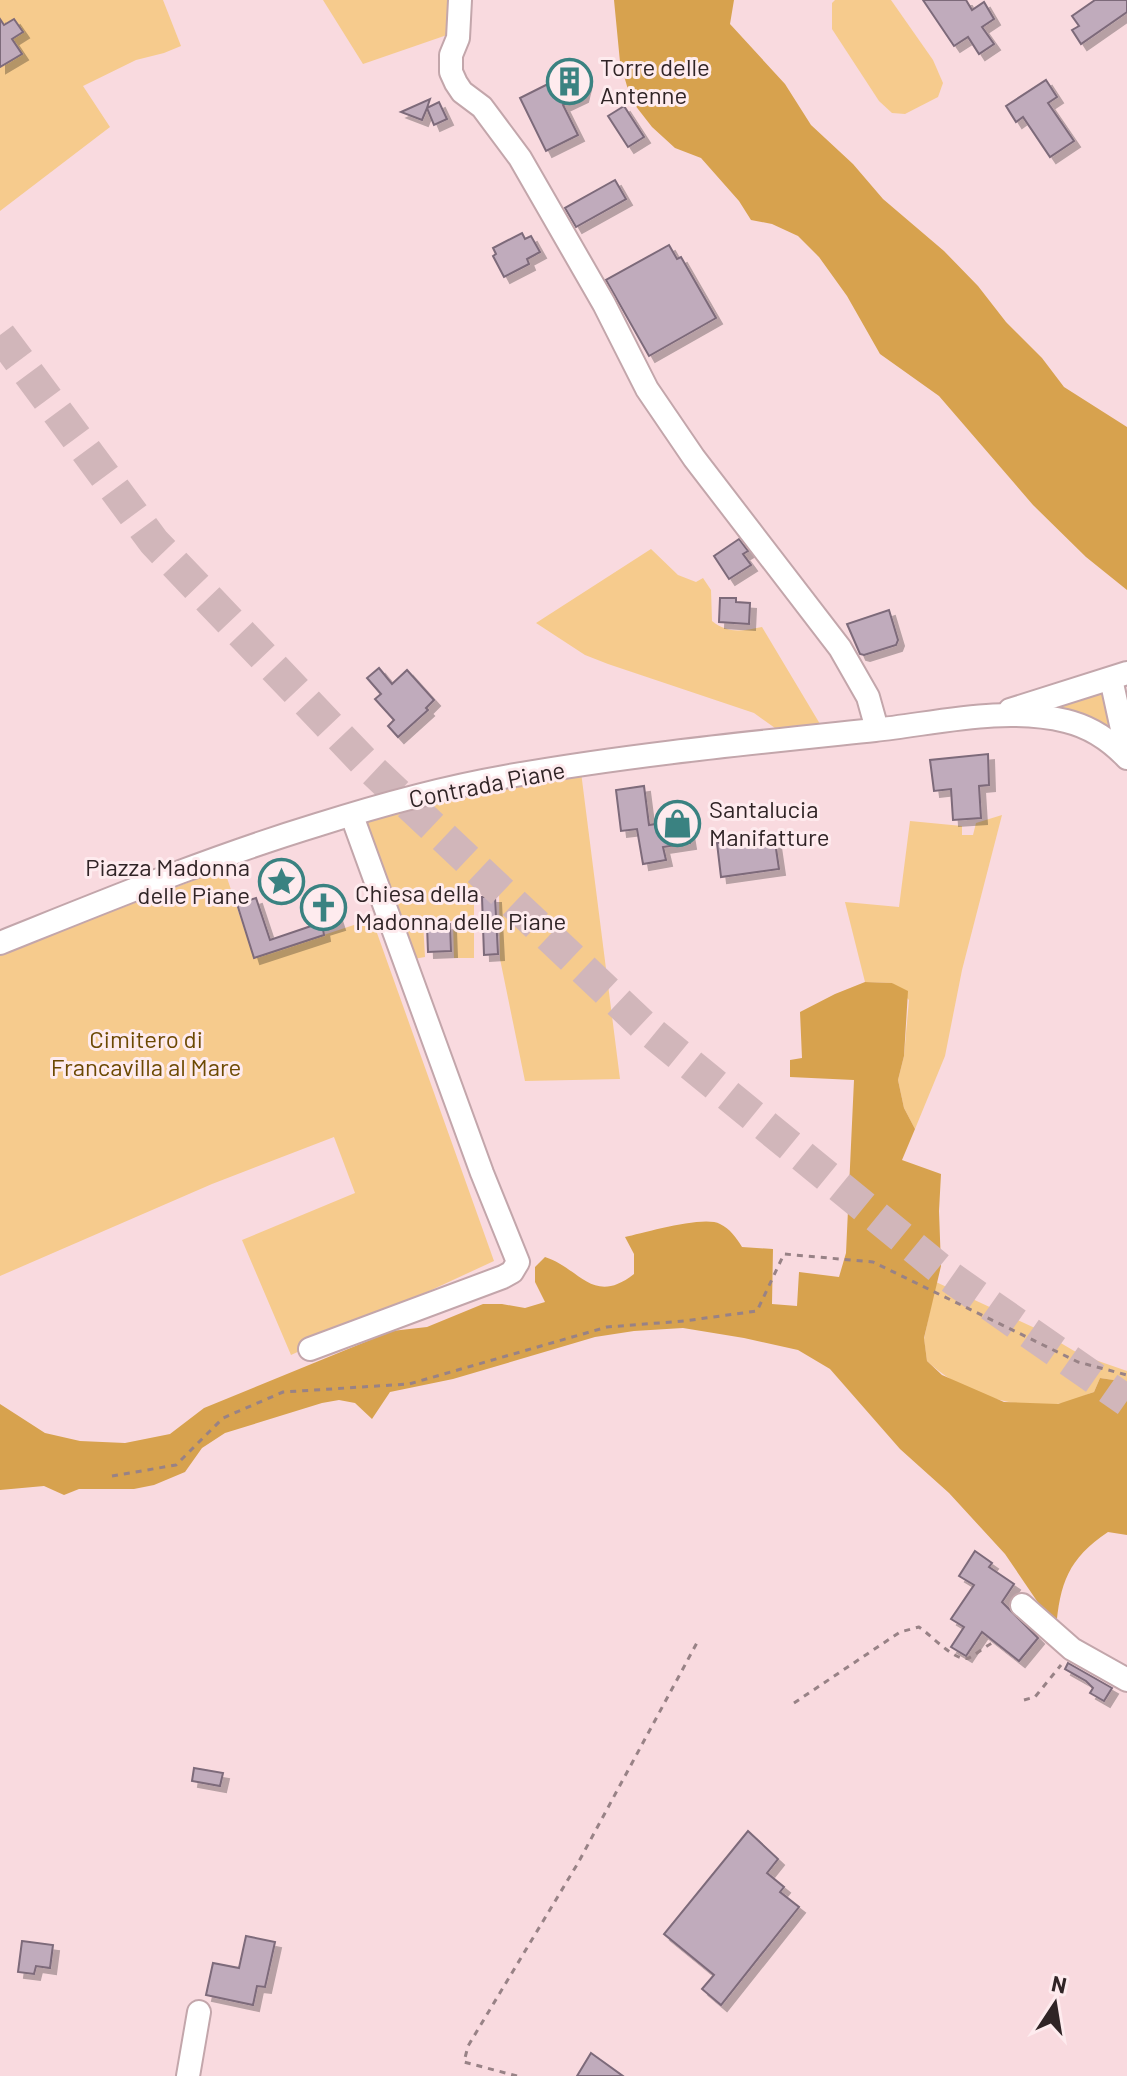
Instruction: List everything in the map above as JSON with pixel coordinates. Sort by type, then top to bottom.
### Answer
[{"type":"street","points":[[460,0],[458,38],[451,55],[451,72],[456,83],[462,92],[482,107],[520,158],[604,304],[647,389],[694,458],[840,648],[868,697],[877,729]]},
{"type":"street","points":[[996,715],[1119,676],[1127,752]]},
{"type":"street","points":[[996,715],[1048,718],[1081,725],[1107,739],[1127,758]]},
{"type":"street","name":"Contrada Piane","points":[[0,943],[319,824],[442,790],[504,777],[738,744],[996,715]]},
{"type":"street","points":[[310,1349],[503,1277],[512,1272],[518,1262],[471,1144],[352,816]]},
{"type":"street","points":[[1022,1605],[1072,1649],[1127,1680]]},
{"type":"street","points":[[188,2076],[199,2012]]},
{"type":"path","points":[[112,1476],[176,1465],[223,1418],[283,1392],[409,1384],[607,1327],[757,1311],[784,1254],[873,1262],[1078,1362],[1127,1375]]},
{"type":"path","points":[[794,1703],[900,1632],[919,1627],[952,1654],[962,1658],[969,1658],[992,1643]]},
{"type":"path","points":[[517,2076],[464,2062],[468,2046],[578,1863],[699,1639]]},
{"type":"path","points":[[1024,1700],[1042,1691],[1072,1649]]},
{"type":"green space","points":[[0,0],[163,0],[181,46],[136,60],[83,86],[110,127],[0,211]]},
{"type":"green space","points":[[323,0],[447,0],[447,35],[363,64]]},
{"type":"green space","points":[[835,0],[891,0],[933,60],[943,83],[938,97],[905,114],[892,113],[879,101],[832,29],[832,3]]},
{"type":"green space","points":[[651,549],[678,575],[696,582],[703,578],[711,590],[712,621],[730,630],[762,627],[820,724],[775,728],[754,713],[585,655],[536,623]]},
{"type":"green space","points":[[1104,688],[1113,731],[1086,714],[1047,708]]},
{"type":"green space","points":[[581,772],[620,1079],[525,1081],[500,959],[499,889],[474,891],[474,958],[454,958],[453,921],[423,922],[425,957],[408,960],[359,823],[476,790]]},
{"type":"green space","points":[[1002,815],[962,970],[945,1056],[915,1129],[904,1108],[898,1080],[904,1056],[909,1000],[892,983],[865,982],[845,902],[899,907],[910,821],[962,826],[962,835],[973,835],[976,823]]},
{"type":"green space","name":"Cimitero di Francavilla al Mare","points":[[224,869],[254,958],[372,919],[494,1261],[291,1355],[242,1240],[355,1193],[334,1137],[212,1184],[0,1276],[0,954]]},
{"type":"green space","points":[[936,1282],[1037,1329],[1081,1355],[1127,1371],[1127,1382],[1100,1378],[1094,1392],[1066,1402],[1040,1405],[1005,1401],[955,1382],[927,1361],[924,1339]]},
{"type":"shaded area","points":[[614,0],[734,0],[730,24],[785,84],[811,125],[853,164],[883,199],[944,251],[978,286],[1064,387],[1127,427],[1127,590],[1086,557],[1033,505],[939,396],[880,354],[847,296],[819,257],[798,236],[772,224],[751,220],[739,201],[701,158],[675,148],[652,127],[631,100],[620,62]]},
{"type":"shaded area","points":[[865,982],[892,983],[908,991],[904,1056],[898,1080],[904,1108],[915,1129],[902,1160],[941,1174],[941,1266],[924,1338],[927,1361],[942,1375],[1004,1402],[1058,1404],[1094,1392],[1100,1378],[1127,1382],[1127,1535],[1108,1532],[1075,1562],[1060,1598],[1056,1629],[1005,1554],[949,1493],[900,1449],[830,1369],[798,1350],[683,1328],[595,1337],[453,1379],[390,1392],[372,1419],[355,1403],[339,1400],[322,1403],[225,1433],[202,1448],[185,1472],[154,1485],[134,1489],[79,1489],[64,1495],[44,1486],[0,1490],[0,1404],[45,1433],[80,1441],[125,1443],[170,1434],[204,1408],[392,1331],[427,1327],[483,1304],[525,1308],[545,1302],[535,1282],[535,1267],[545,1257],[597,1286],[608,1287],[620,1283],[634,1274],[634,1254],[625,1237],[659,1229],[712,1222],[727,1228],[742,1247],[773,1249],[772,1304],[797,1306],[799,1272],[839,1277],[846,1253],[854,1080],[790,1077],[790,1060],[802,1058],[800,1012]]},
{"type":"building","points":[[923,0],[966,0],[972,10],[984,2],[994,19],[982,27],[994,44],[979,54],[968,37],[954,46]]},
{"type":"building","points":[[1095,0],[1127,0],[1127,12],[1081,44],[1072,30],[1079,26],[1072,16]]},
{"type":"building","points":[[0,19],[4,25],[14,19],[23,32],[12,39],[22,54],[0,67]]},
{"type":"building","points":[[570,65],[580,70],[586,80],[582,96],[563,105],[578,135],[546,151],[520,98],[550,83],[554,72]]},
{"type":"building","points":[[1046,80],[1057,97],[1048,103],[1074,141],[1050,157],[1023,117],[1016,122],[1006,106]]},
{"type":"building","points":[[430,99],[422,120],[401,112]]},
{"type":"building","points":[[439,102],[447,119],[434,125],[427,108]]},
{"type":"building","points":[[624,106],[644,137],[628,147],[608,116]]},
{"type":"building","points":[[615,180],[626,199],[576,227],[565,208]]},
{"type":"building","points":[[522,233],[525,239],[531,236],[540,252],[527,259],[529,264],[504,277],[493,256],[496,254],[493,248]]},
{"type":"building","points":[[669,245],[677,259],[681,257],[716,318],[649,356],[606,280]]},
{"type":"building","points":[[739,539],[748,551],[743,554],[751,565],[729,579],[714,556]]},
{"type":"building","points":[[720,598],[736,598],[736,602],[750,603],[749,624],[719,622]]},
{"type":"building","points":[[889,610],[898,640],[896,645],[860,654],[847,624]]},
{"type":"building","points":[[379,668],[392,684],[407,670],[434,700],[426,708],[428,710],[398,737],[388,726],[394,720],[375,699],[381,694],[367,678]]},
{"type":"building","points":[[988,754],[989,785],[979,786],[981,818],[953,820],[951,789],[934,791],[930,760]]},
{"type":"building","points":[[644,786],[649,825],[686,819],[690,843],[663,847],[666,860],[643,864],[637,829],[621,831],[616,790]]},
{"type":"building","points":[[774,835],[779,869],[721,877],[717,843]]},
{"type":"building","points":[[330,896],[339,924],[323,929],[324,935],[254,958],[237,904],[256,898],[270,940],[314,925],[312,917],[318,915],[313,901]]},
{"type":"building","points":[[482,897],[495,897],[498,954],[484,955]]},
{"type":"building","points":[[450,924],[451,951],[428,952],[427,925]]},
{"type":"building","points":[[975,1551],[992,1563],[989,1567],[1014,1584],[1002,1602],[1038,1638],[1019,1661],[982,1632],[966,1656],[951,1647],[964,1627],[951,1619],[974,1585],[959,1576]]},
{"type":"building","points":[[1068,1663],[1112,1688],[1104,1701],[1090,1693],[1093,1688],[1086,1681],[1065,1669]]},
{"type":"building","points":[[194,1768],[223,1773],[220,1786],[192,1781]]},
{"type":"building","points":[[748,1831],[778,1859],[767,1873],[784,1887],[780,1892],[799,1907],[721,2005],[702,1989],[714,1975],[664,1934]]},
{"type":"building","points":[[246,1936],[275,1942],[265,1987],[257,1986],[253,2005],[206,1995],[213,1963],[239,1968]]},
{"type":"building","points":[[22,1941],[53,1945],[50,1968],[36,1966],[34,1974],[18,1972]]},
{"type":"building","points":[[591,2053],[623,2076],[577,2076]]},
{"type":"tunnel","points":[[0,335],[154,542],[366,764],[646,1028],[950,1277],[1127,1401]]},
{"type":"place","name":"Torre delle Antenne","points":[[569,82]]},
{"type":"place","name":"Santalucia Manifatture","points":[[678,824]]},
{"type":"place","name":"Piazza Madonna delle Piane","points":[[281,882]]},
{"type":"place","name":"Chiesa della Madonna delle Piane","points":[[324,908]]}]
